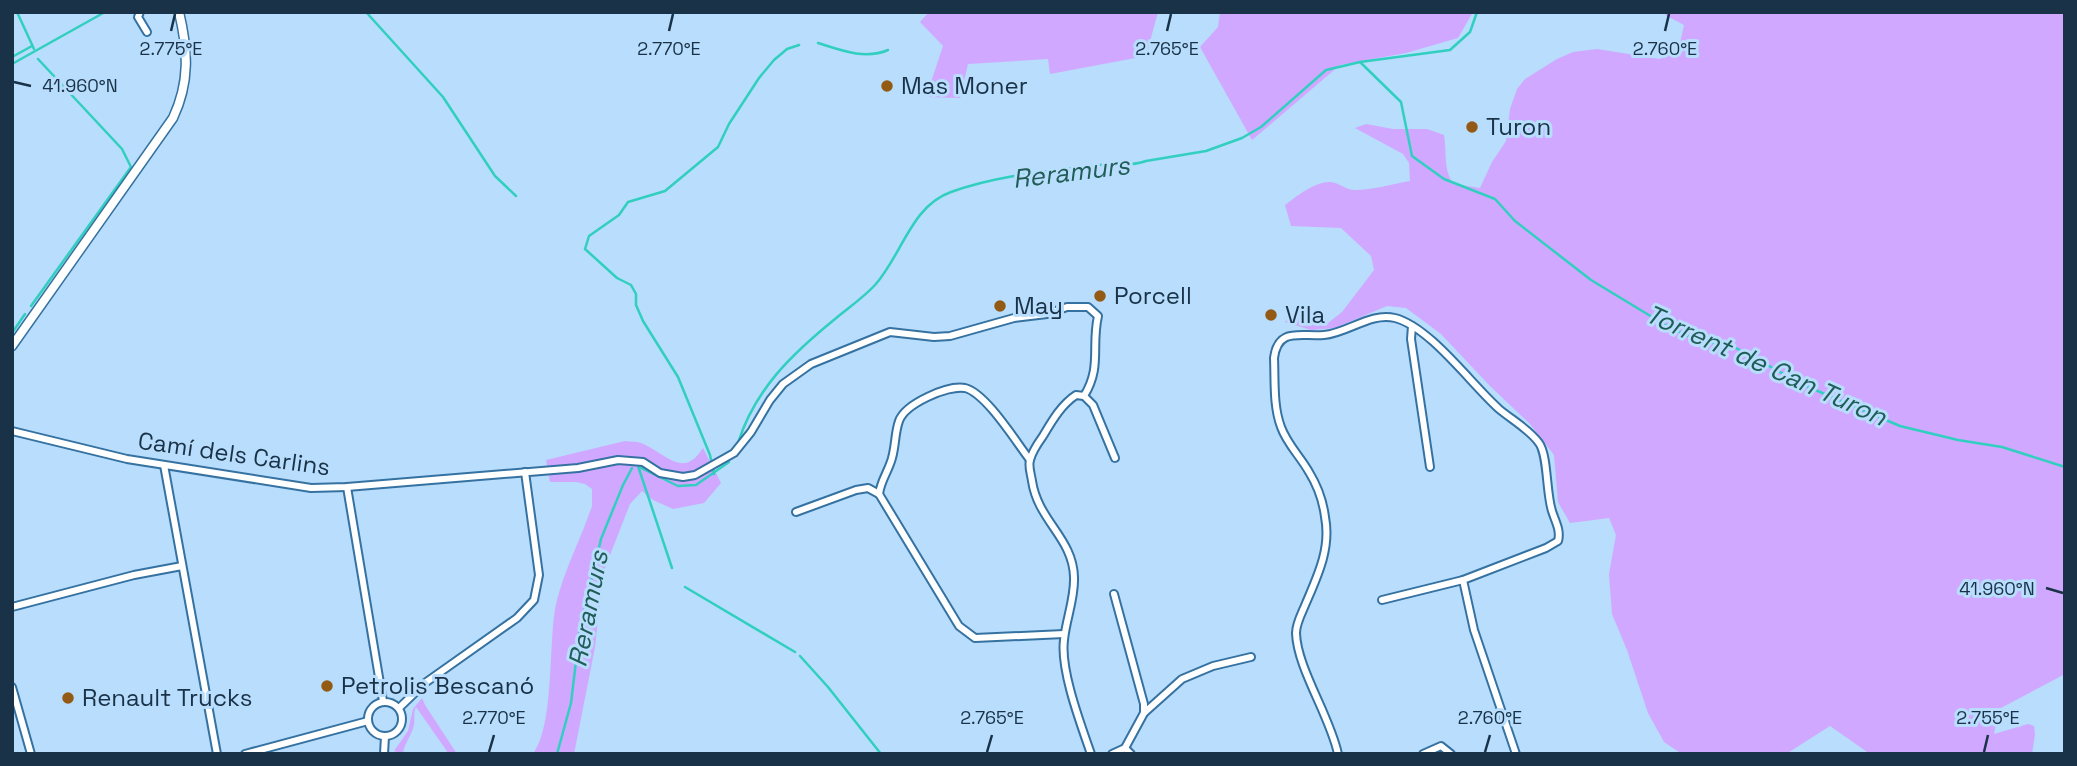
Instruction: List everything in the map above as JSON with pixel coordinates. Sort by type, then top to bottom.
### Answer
[{"type":"street","points":[[140,12],[138,16],[147,32]]},
{"type":"street","points":[[12,346],[173,117],[183,91],[187,62],[179,12]]},
{"type":"street","name":"Camí dels Carlins","points":[[12,431],[127,459],[311,488],[578,468],[618,460],[643,462],[660,473],[683,477],[708,469],[734,453],[783,384],[811,364],[890,332],[950,336],[981,326],[1047,314],[1078,305],[1095,310],[1098,316],[1094,331],[1093,382],[1084,396]]},
{"type":"street","points":[[1338,754],[1329,723],[1302,660],[1296,634],[1299,618],[1327,545],[1326,518],[1313,479],[1279,424],[1274,358],[1279,341],[1291,335],[1330,335],[1383,316],[1403,321],[1426,336],[1498,408],[1532,435],[1544,452],[1546,487],[1559,531],[1558,541],[1546,548],[1463,580],[1382,600]]},
{"type":"street","points":[[1412,326],[1411,339],[1430,467]]},
{"type":"street","points":[[879,494],[881,481],[891,462],[901,417],[917,403],[941,391],[965,388],[982,398],[1030,460],[1033,489],[1038,504],[1045,518],[1062,539],[1071,560],[1074,576],[1063,643],[1071,691],[1091,754]]},
{"type":"street","points":[[1030,460],[1056,415],[1076,395],[1084,396],[1093,405],[1115,458]]},
{"type":"street","points":[[164,465],[217,754]]},
{"type":"street","points":[[399,708],[425,684],[517,618],[534,600],[539,575],[525,471]]},
{"type":"street","points":[[347,487],[383,701]]},
{"type":"street","points":[[796,512],[868,488],[879,494],[959,626],[975,638],[1065,634]]},
{"type":"street","points":[[12,607],[134,575],[182,566]]},
{"type":"street","points":[[1463,580],[1474,630],[1516,754]]},
{"type":"street","points":[[1112,754],[1128,751],[1144,713],[1144,704],[1114,594]]},
{"type":"street","points":[[1144,713],[1182,678],[1213,666],[1251,657]]},
{"type":"street","points":[[12,687],[32,754]]},
{"type":"street","points":[[377,703],[393,703],[399,708],[402,721],[398,730],[385,736],[374,733],[368,721],[370,710],[377,703]]},
{"type":"street","points":[[245,754],[368,721]]},
{"type":"street","points":[[384,754],[385,736]]},
{"type":"street","points":[[1423,754],[1441,746],[1451,754]]},
{"type":"shaded area","points":[[929,12],[1158,12],[1146,56],[1050,74],[1048,59],[968,64],[960,98],[929,97],[943,46],[920,22]]},
{"type":"shaded area","points":[[1220,12],[1473,12],[1458,38],[1406,53],[1340,65],[1252,140],[1200,47],[1218,27]]},
{"type":"shaded area","points":[[1670,12],[2065,12],[2065,674],[1999,709],[1994,734],[2028,724],[2034,726],[2032,754],[1870,754],[1830,726],[1786,754],[1682,754],[1664,742],[1648,713],[1612,614],[1609,574],[1616,535],[1609,518],[1570,523],[1558,502],[1554,455],[1530,424],[1441,334],[1406,308],[1387,306],[1335,328],[1311,330],[1285,322],[1293,314],[1328,323],[1342,312],[1374,270],[1371,256],[1341,228],[1291,226],[1285,205],[1317,184],[1333,182],[1355,190],[1410,181],[1409,163],[1403,154],[1355,128],[1366,124],[1393,129],[1427,129],[1444,135],[1447,166],[1453,184],[1480,188],[1506,141],[1510,109],[1517,89],[1525,79],[1573,52],[1597,49],[1660,59],[1680,43],[1684,25],[1665,15]]},
{"type":"shaded area","points":[[625,441],[641,443],[681,463],[696,457],[703,448],[721,483],[704,503],[673,509],[653,500],[642,491],[630,504],[603,573],[595,647],[574,754],[533,754],[545,723],[556,604],[592,506],[592,489],[585,484],[550,482],[546,460]]},
{"type":"shaded area","points":[[422,698],[457,754],[449,754],[416,707],[413,729],[403,754],[394,751],[408,731],[413,709]]},
{"type":"waterway","points":[[17,12],[34,49]]},
{"type":"waterway","points":[[12,64],[105,12]]},
{"type":"waterway","points":[[366,12],[443,97],[495,176],[516,196]]},
{"type":"waterway","name":"Reramurs","points":[[738,443],[754,406],[777,374],[819,332],[875,285],[916,220],[937,199],[969,186],[1006,178],[1098,165],[1134,164],[1206,151],[1242,138],[1261,127],[1326,70],[1360,62],[1450,50],[1470,32],[1477,12]]},
{"type":"waterway","points":[[818,43],[862,54],[888,50]]},
{"type":"waterway","points":[[714,474],[710,455],[678,377],[643,321],[631,285],[617,278],[585,249],[589,236],[619,215],[628,202],[665,191],[718,147],[729,124],[759,78],[787,49],[799,45]]},
{"type":"waterway","points":[[12,57],[32,46]]},
{"type":"waterway","points":[[31,306],[131,167],[122,149],[38,59]]},
{"type":"waterway","name":"Torrent de Can Turon","points":[[1360,62],[1401,102],[1412,156],[1444,179],[1495,199],[1515,221],[1591,280],[1667,326],[1697,340],[1734,347],[1806,386],[1900,426],[2002,447],[2065,467]]},
{"type":"waterway","points":[[12,333],[25,314]]},
{"type":"waterway","name":"Reramurs","points":[[641,468],[678,486],[696,485],[729,462]]},
{"type":"waterway","points":[[637,463],[672,568]]},
{"type":"waterway","name":"Reramurs","points":[[557,754],[571,703],[580,628],[601,539],[632,468]]},
{"type":"waterway","points":[[685,587],[795,652]]},
{"type":"waterway","points":[[800,656],[881,754]]},
{"type":"place","name":"Mas Moner","points":[[887,86]]},
{"type":"place","name":"Turon","points":[[1472,127]]},
{"type":"place","name":"Porcell","points":[[1100,296]]},
{"type":"place","name":"May","points":[[1000,306]]},
{"type":"place","name":"Vila","points":[[1271,315]]},
{"type":"place","name":"Petrolis Bescanó","points":[[327,686]]},
{"type":"place","name":"Renault Trucks","points":[[68,698]]}]
